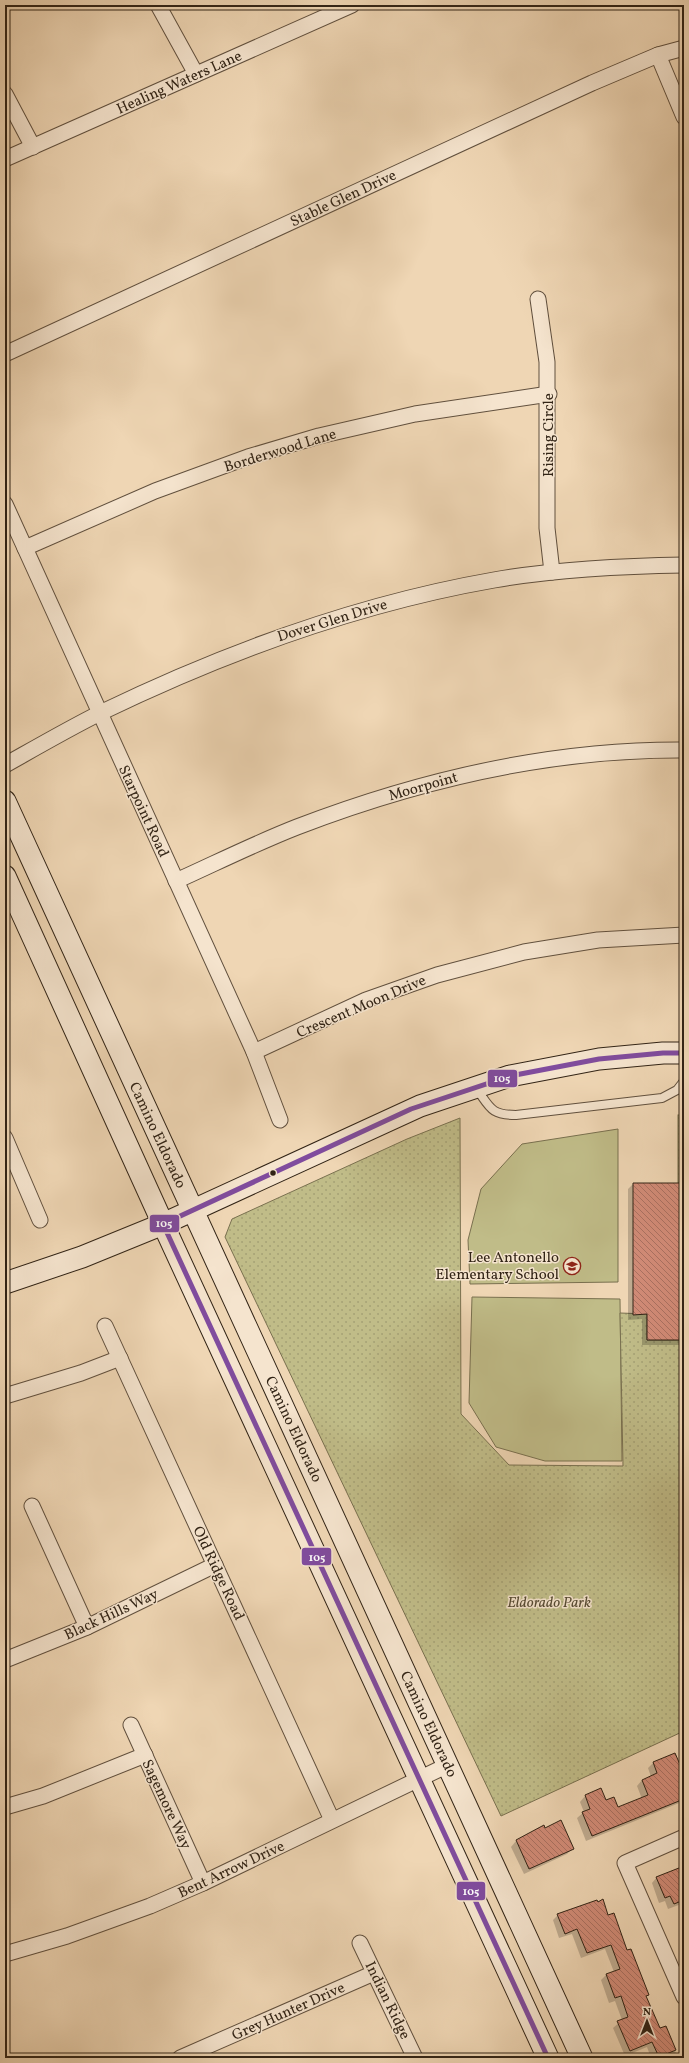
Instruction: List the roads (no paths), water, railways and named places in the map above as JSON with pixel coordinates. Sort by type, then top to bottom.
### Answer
[{"type":"main road","name":"Camino Eldorado","points":[[5,801],[582,2058]]},
{"type":"main road","points":[[5,876],[162,1224],[548,2058]]},
{"type":"main road","points":[[5,1283],[82,1257],[162,1224],[411,1109],[475,1087],[510,1076],[599,1058],[684,1053]]},
{"type":"street","points":[[158,5],[196,74]]},
{"type":"street","name":"Healing Waters Lane","points":[[5,159],[352,5]]},
{"type":"street","name":"Stable Glen Drive","points":[[5,354],[592,83],[658,55],[684,48]]},
{"type":"street","points":[[658,55],[684,117]]},
{"type":"street","points":[[5,94],[33,147]]},
{"type":"street","name":"Rising Circle","points":[[538,299],[547,362],[549,394],[547,528],[552,572]]},
{"type":"street","name":"Borderwood Lane","points":[[24,548],[155,491],[248,457],[319,436],[415,414],[549,394]]},
{"type":"street","name":"Starpoint Road","points":[[5,504],[99,714],[254,1052],[280,1120]]},
{"type":"street","name":"Dover Glen Drive","points":[[5,765],[99,714],[223,658],[291,632],[386,603],[494,580],[552,572],[597,567],[684,565]]},
{"type":"street","name":"Moorpoint","points":[[176,881],[297,827],[418,785],[507,765],[634,749],[684,750]]},
{"type":"street","name":"Crescent Moon Drive","points":[[254,1052],[366,1000],[436,974],[524,952],[598,940],[684,935]]},
{"type":"street","points":[[5,1138],[11,1164],[40,1220]]},
{"type":"street","name":"Old Ridge Road","points":[[105,1326],[332,1820]]},
{"type":"street","points":[[5,1396],[81,1374],[120,1358]]},
{"type":"street","points":[[32,1506],[87,1627]]},
{"type":"street","name":"Black Hills Way","points":[[5,1660],[87,1627],[215,1565]]},
{"type":"street","name":"Sagemore Way","points":[[131,1725],[203,1883]]},
{"type":"street","points":[[5,1807],[43,1796],[145,1755]]},
{"type":"street","name":"Bent Arrow Drive","points":[[5,1954],[67,1936],[150,1906],[203,1883],[448,1765]]},
{"type":"street","points":[[684,1837],[625,1863],[684,1997]]},
{"type":"street","name":"Indian Ridge","points":[[360,1943],[415,2058]]},
{"type":"street","name":"Grey Hunter Drive","points":[[180,2058],[374,1973]]},
{"type":"lane","points":[[475,1087],[495,1113],[500,1115],[516,1115],[662,1098],[677,1090],[684,1081]]},
{"type":"place","name":"Lee Antonello Elementary School","points":[[572,1266]]},
{"type":"park label","name":"Eldorado Park","points":[[549,1602]]}]
